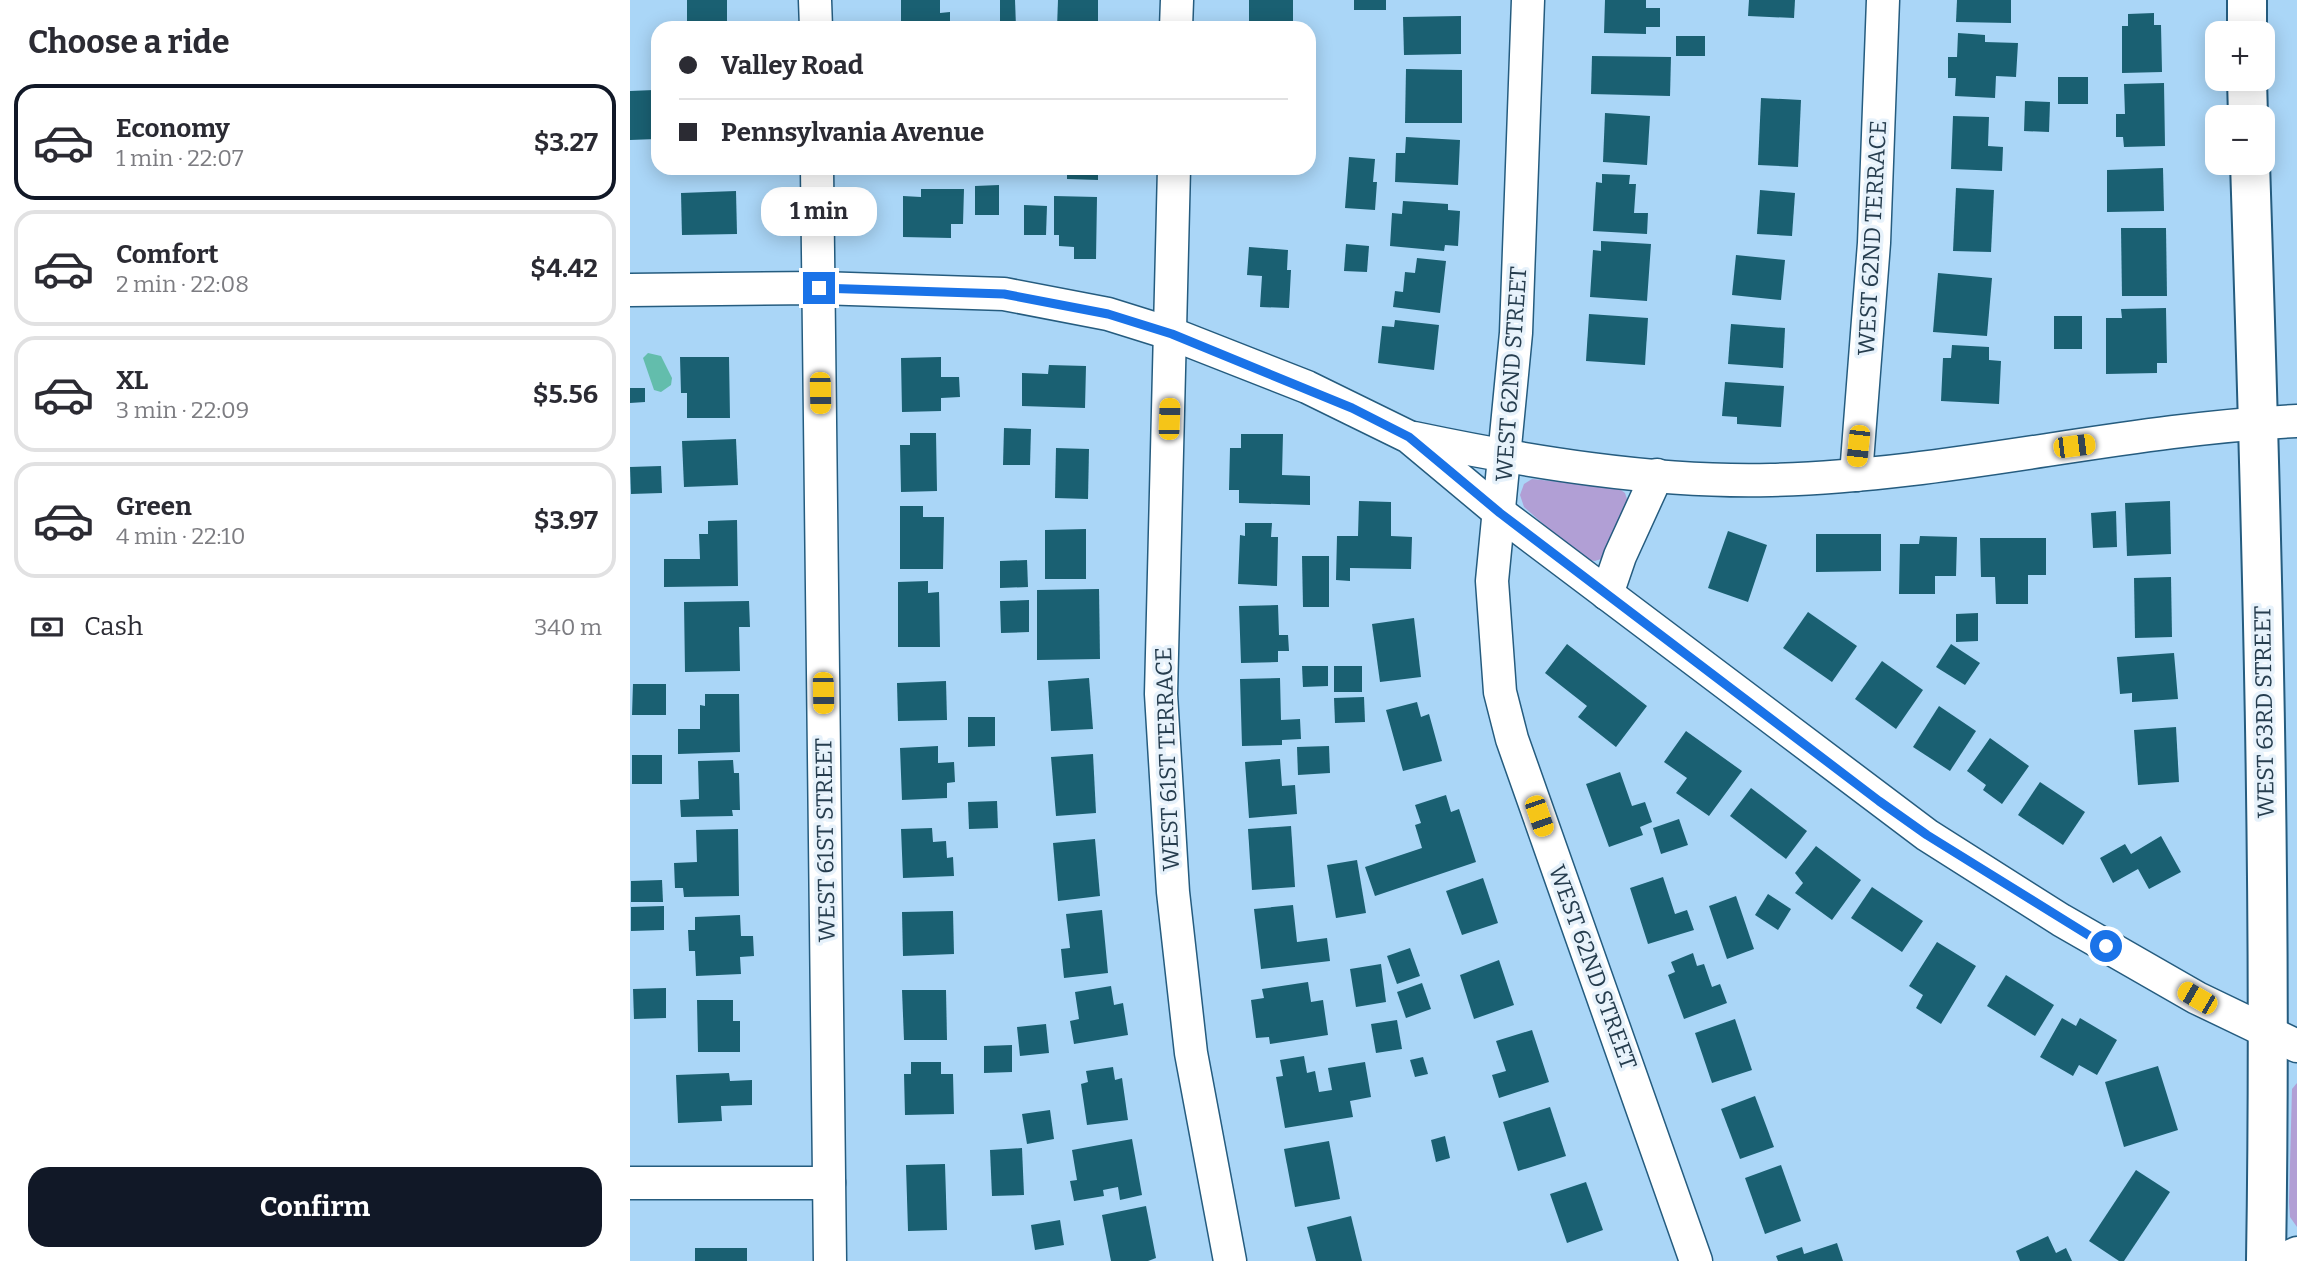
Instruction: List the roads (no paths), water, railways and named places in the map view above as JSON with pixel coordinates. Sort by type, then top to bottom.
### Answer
[{"type":"main road","points":[[2247,0],[2247,21]]},
{"type":"main road","name":"WEST 63RD STREET","points":[[2250,175],[2283,1040],[2266,1261]]},
{"type":"street","points":[[815,0],[816,21]]},
{"type":"street","points":[[1176,21],[1177,0]]},
{"type":"street","name":"WEST 62ND STREET","points":[[1528,0],[1516,333],[1492,581],[1494,639],[1500,692],[1512,740],[1696,1261]]},
{"type":"street","name":"WEST 62ND TERRACE","points":[[1856,475],[1874,243],[1883,0]]},
{"type":"street","name":"WEST 61ST STREET","points":[[817,175],[830,1261]]},
{"type":"street","name":"WEST 61ST TERRACE","points":[[1174,175],[1161,707],[1173,891],[1191,1053],[1230,1261]]},
{"type":"street","points":[[630,290],[819,288],[1004,294],[1108,314],[1172,334],[1307,387],[1409,437],[1500,513],[1927,835],[2061,920],[2197,998],[2283,1040]]},
{"type":"street","points":[[1409,437],[1505,455],[1657,475],[1770,480],[1856,475],[2258,422],[2297,421]]},
{"type":"street","points":[[1607,594],[1620,556],[1657,475]]},
{"type":"street","points":[[630,1183],[829,1183]]},
{"type":"street","points":[[2281,1261],[2297,1253]]}]
